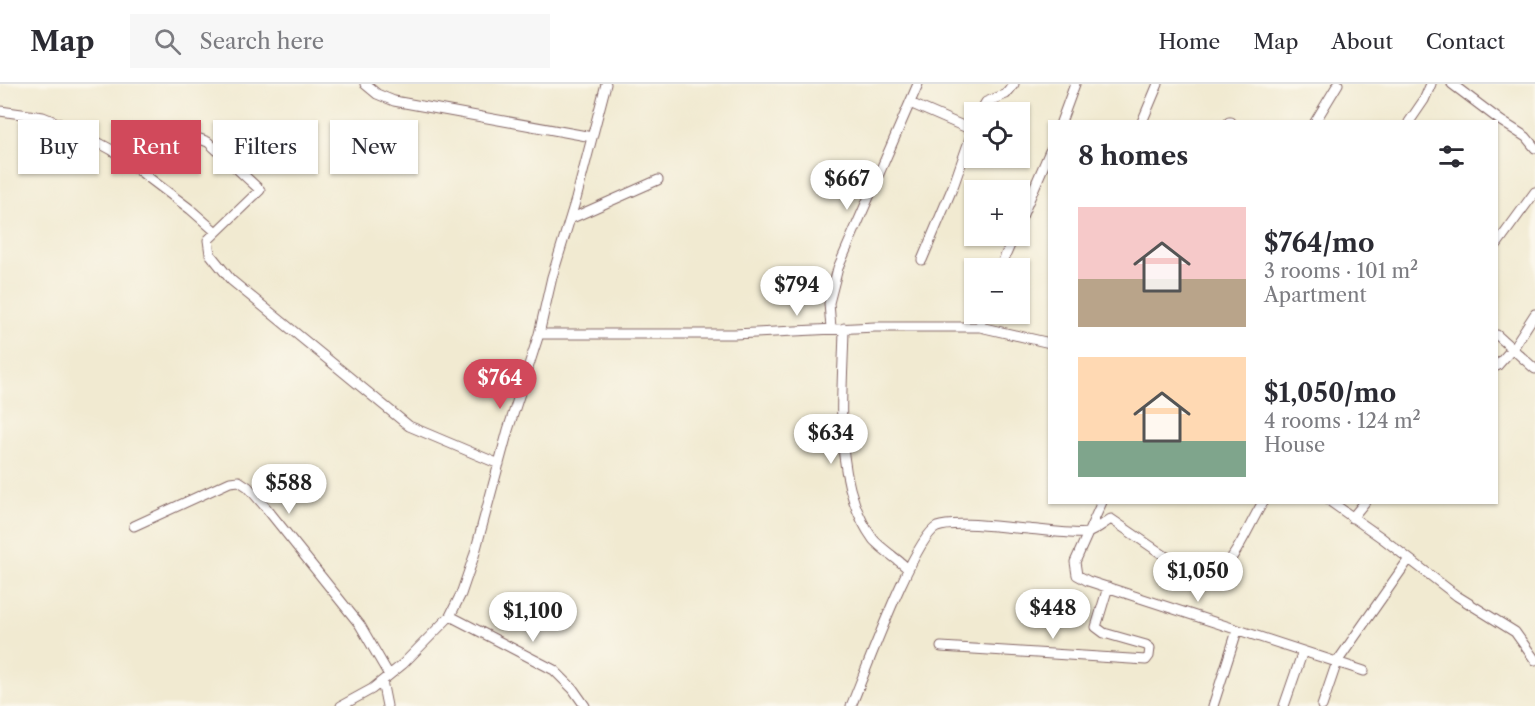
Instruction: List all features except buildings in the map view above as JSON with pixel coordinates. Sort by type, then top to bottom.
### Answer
[{"type":"street","points":[[365,84],[377,94],[394,101],[592,137]]},
{"type":"street","points":[[831,328],[829,303],[838,268],[918,84]]},
{"type":"street","points":[[986,102],[1006,94],[1014,84]]},
{"type":"street","points":[[1062,120],[1075,84]]},
{"type":"street","points":[[1143,120],[1158,84]]},
{"type":"street","points":[[1316,120],[1338,84]]},
{"type":"street","points":[[1411,120],[1431,84]]},
{"type":"street","points":[[1452,84],[1494,120]]},
{"type":"street","points":[[340,706],[372,689],[450,616],[474,556],[530,358],[539,334],[552,277],[592,137],[609,85]]},
{"type":"street","points":[[910,103],[964,123]]},
{"type":"street","points":[[0,111],[44,117],[75,130],[112,150],[190,209],[216,232]]},
{"type":"street","points":[[1499,124],[1526,137],[1535,148]]},
{"type":"street","points":[[201,139],[208,142],[260,190],[208,240],[210,254],[231,280],[385,408],[418,431],[499,464]]},
{"type":"street","points":[[922,260],[964,156]]},
{"type":"street","points":[[1030,198],[1048,156]]},
{"type":"street","points":[[570,219],[658,180]]},
{"type":"street","points":[[1498,243],[1535,192]]},
{"type":"street","points":[[1498,365],[1513,348],[1535,315]]},
{"type":"street","points":[[539,334],[734,334],[831,328],[980,327],[1048,343]]},
{"type":"street","points":[[844,328],[843,440],[844,459],[851,492],[860,516],[874,541],[908,569]]},
{"type":"street","points":[[1498,336],[1535,369]]},
{"type":"street","points":[[134,526],[230,482],[239,481],[248,487],[360,625],[385,678],[387,706]]},
{"type":"street","points":[[1101,504],[1076,562],[1077,575],[1088,581],[1237,631],[1364,671]]},
{"type":"street","points":[[851,706],[908,569],[928,533],[938,527],[975,525],[1087,533],[1111,519],[1200,580],[1209,581],[1222,573],[1238,550],[1262,504]]},
{"type":"street","points":[[1334,504],[1457,596],[1515,632],[1535,660]]},
{"type":"street","points":[[1352,518],[1363,504]]},
{"type":"street","points":[[1322,706],[1337,662],[1409,559]]},
{"type":"street","points":[[941,646],[1146,660],[1150,648],[1146,645],[1104,633],[1096,627],[1108,587]]},
{"type":"street","points":[[450,616],[554,670],[573,689],[585,706]]},
{"type":"street","points":[[1213,706],[1237,631]]},
{"type":"street","points":[[1284,706],[1303,651]]}]
